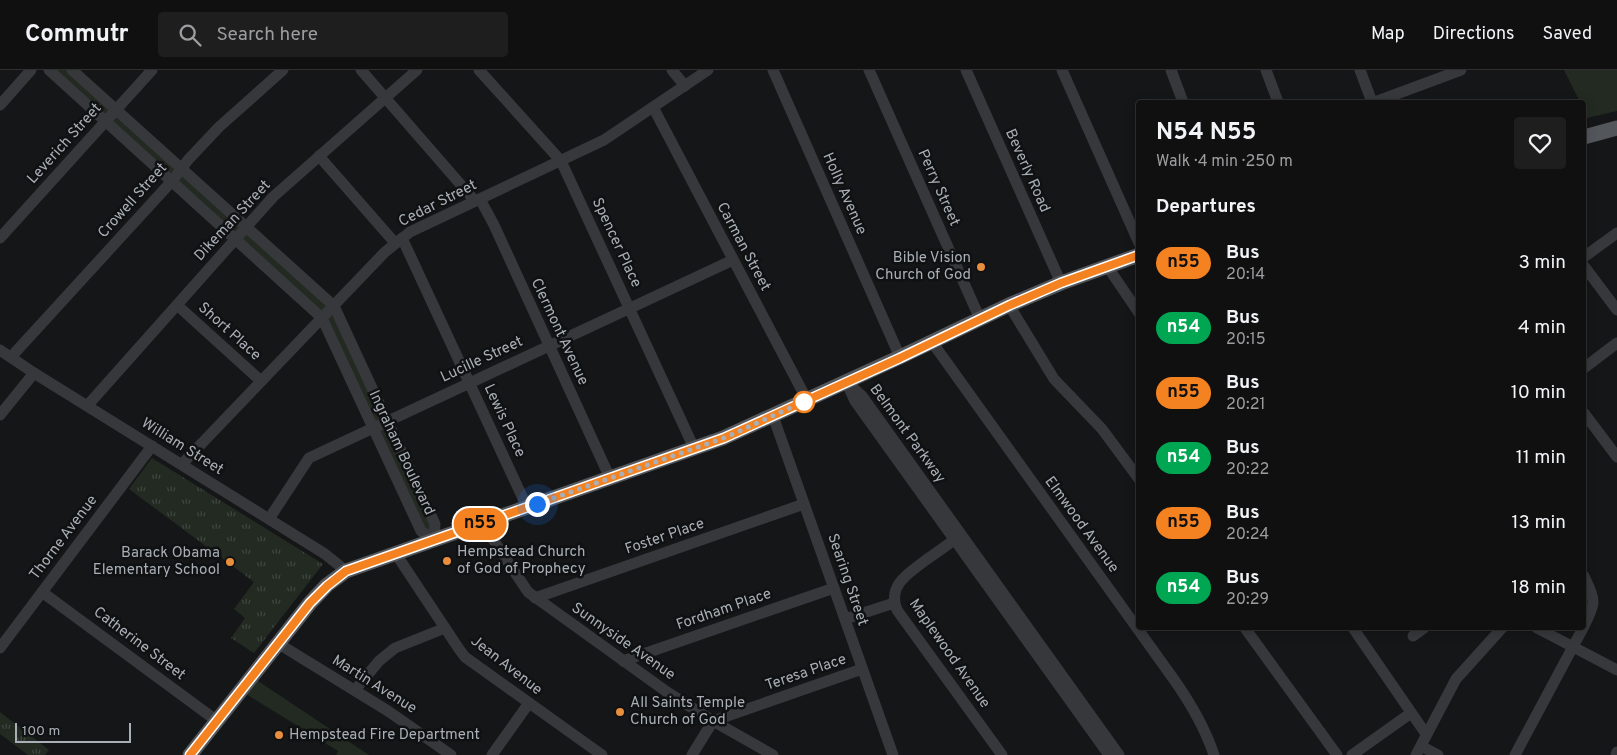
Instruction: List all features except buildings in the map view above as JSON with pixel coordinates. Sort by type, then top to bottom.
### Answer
[{"type":"main road","points":[[1586,136],[1617,128]]},
{"type":"main road","points":[[190,755],[310,603],[346,571],[724,438],[900,358],[1010,305],[1061,283],[1136,257]]},
{"type":"street","points":[[0,105],[31,70]]},
{"type":"street","name":"Ingraham Boulevard","points":[[49,70],[322,318],[421,531],[434,540]]},
{"type":"street","name":"Ingraham Boulevard","points":[[72,70],[334,306],[435,524],[434,540]]},
{"type":"street","name":"Leverich Street","points":[[0,238],[152,70]]},
{"type":"street","name":"Crowell Street","points":[[11,357],[219,127],[283,70]]},
{"type":"street","name":"Clermont Avenue","points":[[361,70],[478,200],[549,345],[610,478]]},
{"type":"street","name":"Dikeman Street","points":[[87,406],[273,197],[416,70]]},
{"type":"street","name":"Spencer Place","points":[[479,70],[561,161],[694,448]]},
{"type":"street","points":[[672,70],[685,86]]},
{"type":"street","name":"Cedar Street","points":[[182,464],[373,264],[410,232],[604,140],[708,70]]},
{"type":"street","name":"Holly Avenue","points":[[773,70],[900,358]]},
{"type":"street","name":"Perry Street","points":[[869,70],[980,319]]},
{"type":"street","name":"Beverly Road","points":[[966,70],[1061,283]]},
{"type":"street","points":[[1062,70],[1136,236]]},
{"type":"street","points":[[1171,70],[1182,100]]},
{"type":"street","points":[[1266,70],[1277,100]]},
{"type":"street","points":[[1360,70],[1373,100]]},
{"type":"street","points":[[1379,100],[1461,70]]},
{"type":"street","name":"Carman Street","points":[[653,108],[807,400]]},
{"type":"street","name":"Lewis Place","points":[[319,156],[398,241],[469,382],[527,507]]},
{"type":"street","points":[[1586,255],[1617,232]]},
{"type":"street","name":"Lucille Street","points":[[269,518],[309,458],[733,260]]},
{"type":"street","points":[[1107,266],[1136,309]]},
{"type":"street","points":[[1586,269],[1617,310]]},
{"type":"street","name":"Short Place","points":[[176,305],[261,381]]},
{"type":"street","points":[[1010,305],[1054,379],[1102,429],[1136,475]]},
{"type":"street","name":"Elmwood Avenue","points":[[932,342],[1136,627]]},
{"type":"street","points":[[1586,366],[1617,343]]},
{"type":"street","name":"William Street","points":[[0,350],[269,518],[325,554],[346,571]]},
{"type":"street","points":[[0,415],[34,373]]},
{"type":"street","name":"Belmont Parkway","points":[[847,382],[855,402],[901,458],[1090,722],[1119,755]]},
{"type":"street","name":"Searing Street","points":[[773,416],[893,755]]},
{"type":"street","points":[[1586,416],[1617,457]]},
{"type":"street","name":"Thorne Avenue","points":[[0,648],[152,446]]},
{"type":"street","name":"Foster Place","points":[[535,598],[804,504]]},
{"type":"street","name":"Sunnyside Avenue","points":[[482,523],[524,588],[535,598],[667,692],[773,755]]},
{"type":"street","name":"Maplewood Avenue","points":[[958,537],[905,576],[896,588],[894,603],[897,610],[1002,755]]},
{"type":"street","name":"Jean Avenue","points":[[396,554],[465,657],[602,755]]},
{"type":"street","points":[[1586,580],[1594,598],[1594,606],[1586,621]]},
{"type":"street","name":"Fordham Place","points":[[623,661],[834,588]]},
{"type":"street","name":"Catherine Street","points":[[42,592],[217,721]]},
{"type":"street","points":[[845,619],[894,603]]},
{"type":"street","points":[[354,690],[379,661],[395,648],[445,628]]},
{"type":"street","name":"Elmwood Avenue","points":[[1138,630],[1192,706],[1209,740],[1214,755]]},
{"type":"street","points":[[1246,630],[1336,755]]},
{"type":"street","points":[[1354,630],[1426,734]]},
{"type":"street","points":[[1413,636],[1421,630]]},
{"type":"street","points":[[1438,755],[1418,750],[1456,678],[1496,630]]},
{"type":"street","points":[[1541,630],[1617,670]]},
{"type":"street","points":[[1515,755],[1581,630]]},
{"type":"street","name":"Martin Avenue","points":[[278,644],[388,711],[451,755]]},
{"type":"street","name":"Teresa Place","points":[[713,720],[862,669]]},
{"type":"street","points":[[492,755],[529,703]]},
{"type":"street","points":[[1352,755],[1411,713]]},
{"type":"street","points":[[692,755],[713,720]]},
{"type":"street","name":"Belmont Parkway","points":[[1090,722],[1109,755]]},
{"type":"green space","points":[[49,70],[72,70],[334,306],[435,524],[434,540],[421,531],[322,318]]},
{"type":"green space","points":[[1564,70],[1617,70],[1617,111],[1587,118],[1586,100],[1579,100]]},
{"type":"green space","points":[[152,458],[323,564],[254,653],[231,638],[245,618],[234,609],[254,582],[129,489]]},
{"type":"green space","points":[[252,677],[369,755],[336,755],[338,751],[241,691]]},
{"type":"green space","points":[[0,712],[49,750],[45,755],[28,755],[0,734]]},
{"type":"bus line","name":"n55","points":[[190,755],[310,603],[346,571],[724,438],[900,358],[1010,305],[1061,283],[1136,256]]},
{"type":"place","name":"Bible Vision Church of God","points":[[981,267]]},
{"type":"place","name":"Hempstead Church of God of Prophecy","points":[[447,561]]},
{"type":"place","name":"Barack Obama Elementary School","points":[[230,562]]},
{"type":"place","name":"All Saints Temple Church of God","points":[[620,712]]},
{"type":"place","name":"Hempstead Fire Department","points":[[279,735]]},
{"type":"route","points":[[537,504],[724,438],[807,400],[804,402]]}]
